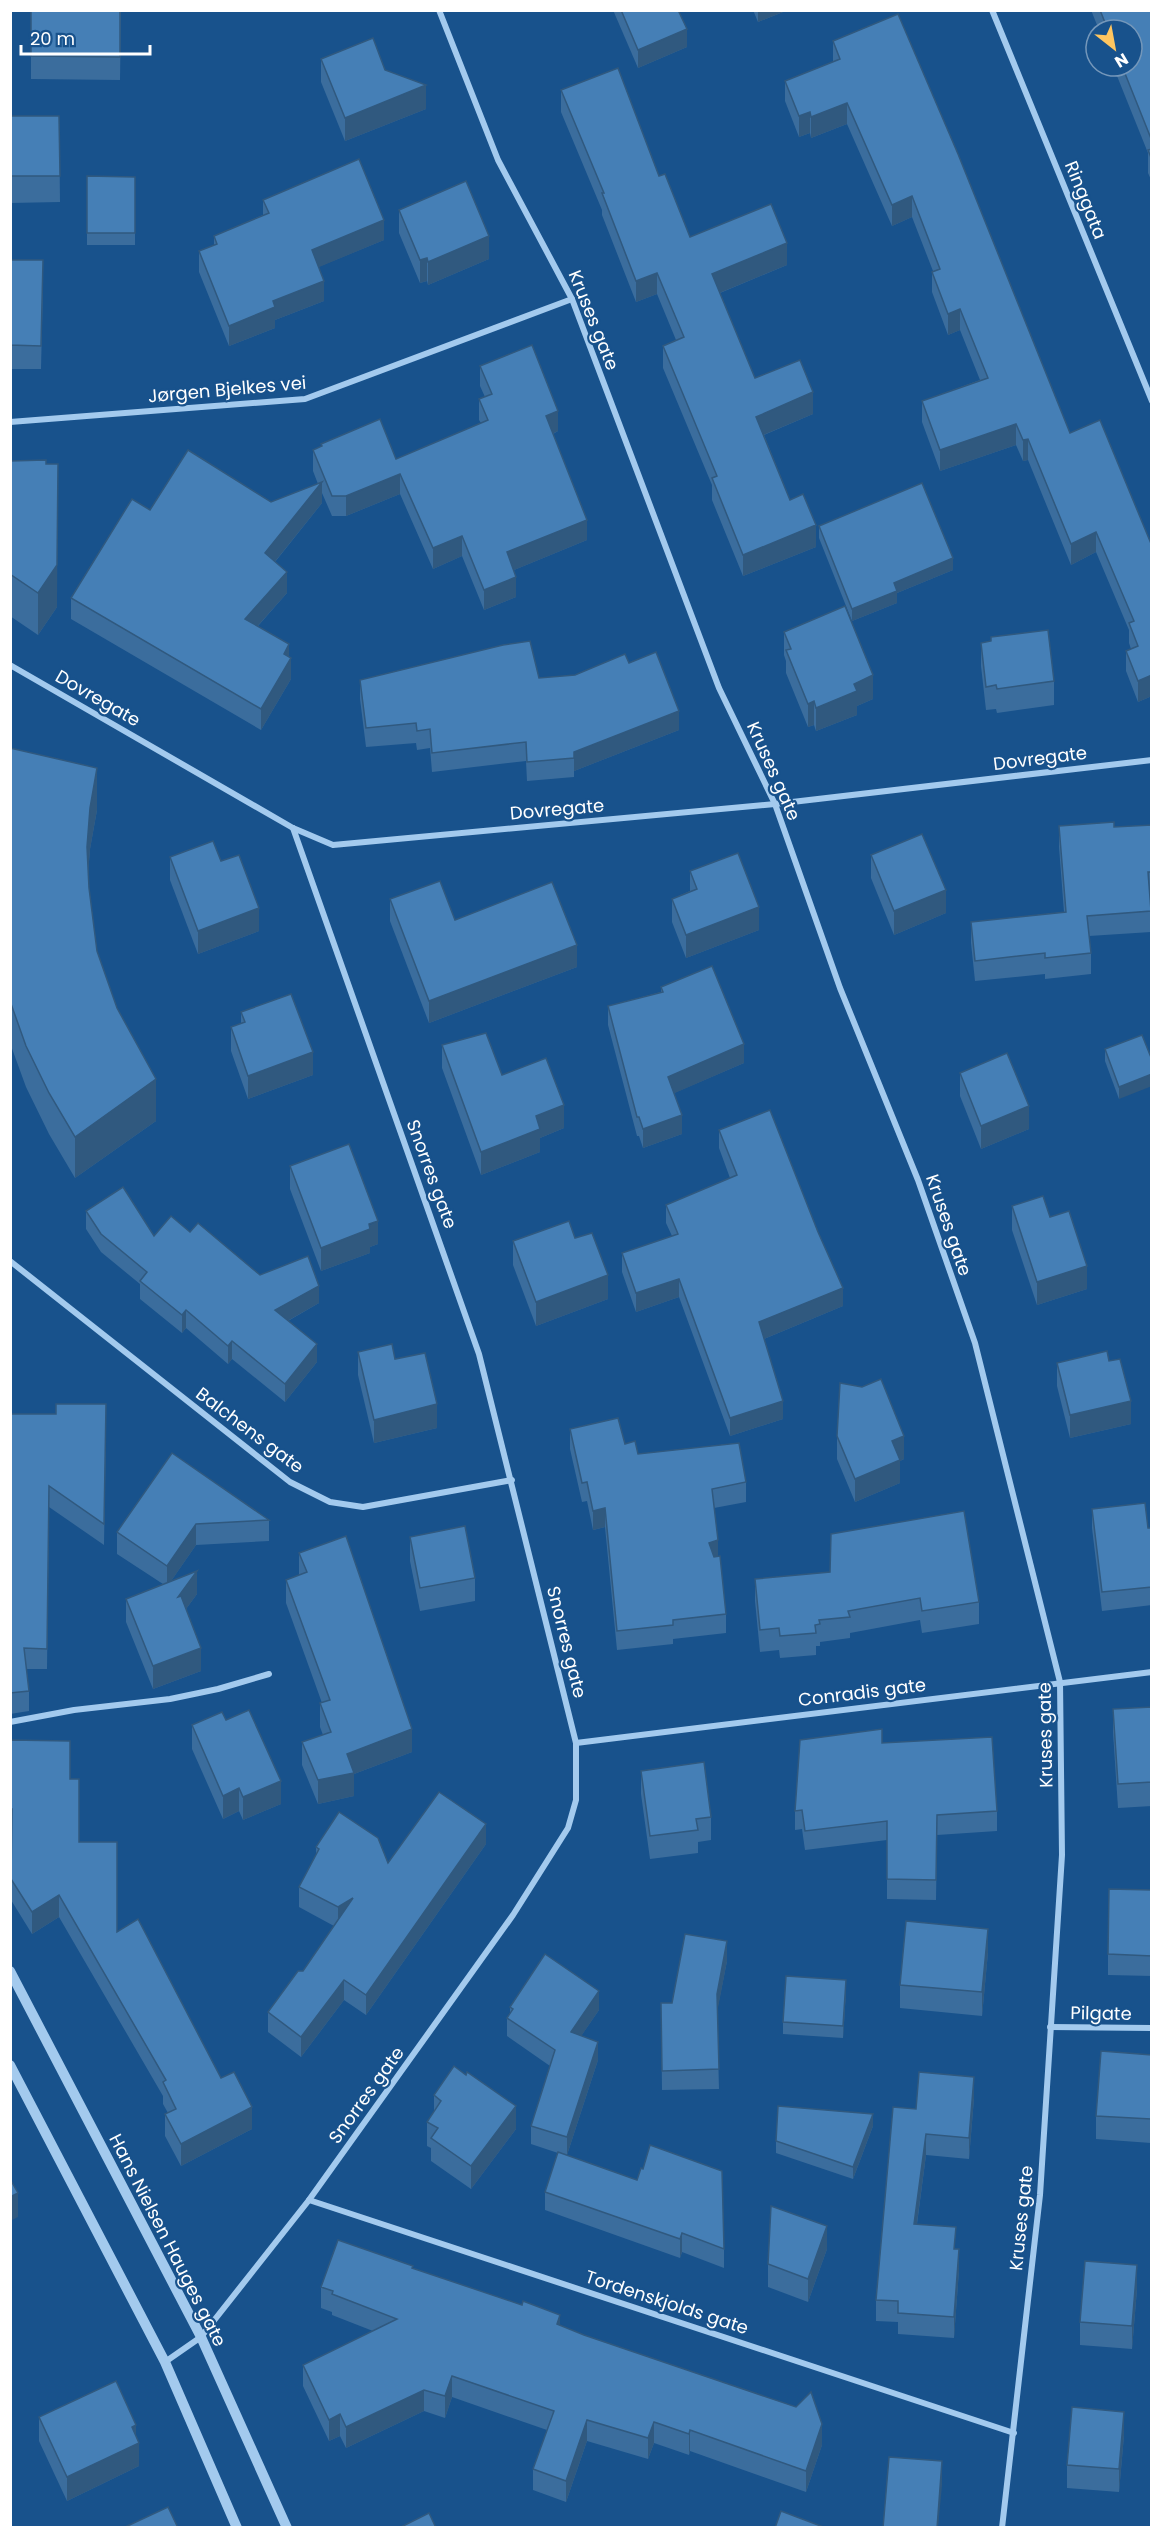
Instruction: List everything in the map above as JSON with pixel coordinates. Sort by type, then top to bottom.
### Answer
[{"type":"street","name":"Kruses gate","points":[[439,10],[498,160],[573,299],[719,688],[775,804],[840,988],[918,1180],[975,1343],[1060,1682],[1062,1855],[1040,2195],[1002,2528]]},
{"type":"street","name":"Ringgata","points":[[992,10],[1152,401]]},
{"type":"street","name":"Jørgen Bjelkes vei","points":[[10,422],[305,399],[573,299]]},
{"type":"street","name":"Dovregate","points":[[10,665],[293,828],[333,845],[775,804],[1152,760]]},
{"type":"street","name":"Snorres gate","points":[[165,2362],[201,2337],[309,2200],[513,1915],[568,1827],[576,1800],[576,1743],[479,1354],[293,828]]},
{"type":"street","name":"Balchens gate","points":[[10,1261],[290,1482],[330,1502],[363,1508],[512,1480]]},
{"type":"street","name":"Conradis gate","points":[[576,1743],[1152,1672]]},
{"type":"street","points":[[10,1722],[74,1710],[170,1699],[218,1689],[269,1674]]},
{"type":"street","name":"Hans Nielsen Hauges gate","points":[[10,1971],[201,2337],[287,2528]]},
{"type":"street","name":"Pilgate","points":[[1050,2028],[1152,2028]]},
{"type":"street","points":[[10,2065],[165,2362],[237,2528]]},
{"type":"street","name":"Tordenskjolds gate","points":[[309,2200],[1014,2433]]},
{"type":"building","points":[[31,10],[120,10],[120,57],[31,56]]},
{"type":"building","points":[[621,10],[678,10],[687,29],[638,50]]},
{"type":"building","points":[[1100,10],[1152,10],[1152,141],[1127,78],[1144,78],[1144,18],[1103,18]]},
{"type":"building","points":[[898,14],[958,154],[1070,433],[1100,420],[1152,546],[1152,675],[1138,681],[1126,651],[1138,646],[1129,623],[1134,621],[1096,532],[1071,544],[1028,439],[1023,440],[1016,424],[940,450],[922,401],[988,378],[960,309],[948,314],[932,272],[940,269],[912,196],[892,205],[847,103],[811,117],[810,112],[799,116],[785,81],[840,59],[833,41]]},
{"type":"building","points":[[373,38],[385,70],[426,85],[345,118],[321,59]]},
{"type":"building","points":[[618,68],[659,176],[665,174],[690,237],[771,204],[787,243],[712,274],[755,378],[800,360],[813,392],[756,417],[790,500],[803,494],[816,525],[743,555],[712,478],[717,476],[663,346],[684,337],[657,273],[636,281],[602,193],[604,193],[561,90]]},
{"type":"building","points":[[10,116],[59,116],[60,176],[10,176]]},
{"type":"building","points":[[359,159],[384,220],[312,250],[324,281],[273,301],[275,307],[229,326],[199,251],[217,244],[214,236],[269,213],[263,200]]},
{"type":"building","points":[[87,176],[135,177],[135,233],[87,233]]},
{"type":"building","points":[[466,181],[489,236],[428,262],[427,258],[420,260],[399,210]]},
{"type":"building","points":[[10,260],[43,260],[41,346],[10,345]]},
{"type":"building","points":[[532,345],[558,411],[546,416],[587,520],[507,552],[516,577],[484,590],[462,536],[433,548],[400,474],[346,496],[332,496],[313,450],[322,446],[321,444],[380,419],[396,459],[488,420],[479,399],[492,394],[480,366]]},
{"type":"building","points":[[188,450],[271,502],[322,482],[265,553],[287,572],[245,619],[289,644],[284,654],[291,658],[261,709],[71,598],[132,499],[150,510]]},
{"type":"building","points":[[46,460],[46,464],[58,464],[57,565],[38,593],[10,574],[10,461]]},
{"type":"building","points":[[922,483],[953,558],[894,583],[897,591],[852,609],[819,526]]},
{"type":"building","points":[[845,606],[873,675],[854,684],[857,691],[816,708],[814,701],[808,704],[786,650],[791,649],[784,632]]},
{"type":"building","points":[[1048,630],[1054,681],[997,689],[996,685],[986,687],[981,643],[991,641],[991,637]]},
{"type":"building","points":[[530,641],[539,678],[575,675],[625,654],[629,663],[656,652],[679,711],[574,752],[574,758],[527,762],[526,742],[432,753],[430,729],[417,731],[416,723],[366,728],[360,680],[503,645]]},
{"type":"building","points":[[10,748],[97,768],[90,808],[87,847],[89,888],[97,951],[117,1008],[156,1079],[75,1137],[49,1093],[26,1046],[10,1001]]},
{"type":"building","points":[[1114,822],[1114,827],[1152,825],[1152,872],[1148,872],[1151,911],[1087,916],[1091,953],[1045,958],[1045,953],[975,961],[971,922],[1066,912],[1059,826]]},
{"type":"building","points":[[922,834],[946,890],[894,911],[871,855]]},
{"type":"building","points":[[213,841],[221,861],[239,855],[259,908],[198,931],[170,857]]},
{"type":"building","points":[[738,853],[759,907],[686,935],[672,899],[697,889],[690,871]]},
{"type":"building","points":[[440,881],[455,920],[552,882],[577,945],[429,1001],[390,899]]},
{"type":"building","points":[[712,966],[744,1044],[668,1077],[682,1115],[643,1129],[637,1117],[608,1006],[663,992],[661,987]]},
{"type":"building","points":[[291,994],[313,1052],[248,1076],[231,1027],[245,1022],[241,1012]]},
{"type":"building","points":[[486,1033],[502,1075],[546,1058],[564,1105],[536,1116],[540,1129],[481,1152],[442,1045]]},
{"type":"building","points":[[1142,1035],[1152,1060],[1152,1074],[1119,1087],[1105,1049]]},
{"type":"building","points":[[1007,1053],[1029,1106],[981,1126],[960,1073]]},
{"type":"building","points":[[770,1110],[818,1232],[843,1288],[759,1322],[783,1401],[730,1418],[679,1279],[636,1293],[622,1253],[678,1234],[666,1205],[737,1175],[719,1130]]},
{"type":"building","points":[[349,1144],[378,1221],[369,1224],[370,1229],[321,1248],[290,1166]]},
{"type":"building","points":[[123,1187],[154,1236],[171,1216],[190,1232],[198,1223],[260,1275],[308,1256],[319,1286],[275,1310],[317,1344],[285,1384],[232,1341],[228,1346],[186,1310],[182,1315],[140,1281],[147,1272],[101,1234],[86,1211]]},
{"type":"building","points":[[1043,1196],[1050,1217],[1069,1211],[1087,1266],[1037,1282],[1012,1206]]},
{"type":"building","points":[[569,1221],[575,1238],[592,1233],[608,1275],[536,1302],[513,1241]]},
{"type":"building","points":[[392,1344],[395,1359],[425,1353],[437,1404],[374,1420],[358,1352]]},
{"type":"building","points":[[1107,1351],[1109,1361],[1120,1359],[1131,1401],[1070,1415],[1057,1363]]},
{"type":"building","points":[[881,1379],[904,1436],[892,1441],[900,1460],[855,1479],[837,1436],[840,1383],[862,1387]]},
{"type":"building","points":[[56,1404],[106,1404],[104,1524],[49,1486],[47,1649],[24,1648],[29,1691],[10,1693],[10,1414],[56,1414]]},
{"type":"building","points":[[618,1418],[625,1444],[635,1441],[638,1454],[739,1443],[746,1482],[712,1489],[718,1540],[709,1543],[714,1557],[720,1556],[726,1614],[673,1620],[673,1625],[617,1631],[605,1508],[593,1511],[587,1482],[582,1483],[570,1429]]},
{"type":"building","points":[[172,1453],[269,1520],[196,1524],[167,1566],[117,1532]]},
{"type":"building","points":[[1145,1503],[1148,1528],[1152,1528],[1152,1587],[1102,1592],[1092,1509]]},
{"type":"building","points":[[964,1511],[979,1602],[922,1611],[920,1598],[848,1611],[850,1617],[819,1620],[820,1624],[815,1625],[816,1633],[780,1636],[779,1628],[760,1630],[755,1579],[830,1572],[831,1534]]},
{"type":"building","points":[[465,1526],[475,1578],[420,1588],[410,1537]]},
{"type":"building","points":[[346,1536],[412,1729],[347,1754],[354,1773],[318,1780],[302,1742],[331,1732],[320,1703],[330,1700],[286,1580],[307,1572],[299,1553]]},
{"type":"building","points":[[197,1571],[178,1597],[181,1596],[201,1648],[153,1666],[126,1599]]},
{"type":"building","points":[[1152,1707],[1152,1782],[1118,1784],[1113,1709]]},
{"type":"building","points":[[249,1710],[281,1781],[243,1797],[239,1788],[223,1796],[192,1725],[222,1712],[226,1720]]},
{"type":"building","points":[[882,1729],[882,1743],[992,1737],[997,1811],[937,1815],[936,1880],[887,1879],[887,1821],[805,1831],[802,1810],[795,1811],[800,1740]]},
{"type":"building","points":[[10,1740],[70,1741],[70,1779],[79,1779],[79,1842],[117,1842],[117,1932],[138,1919],[221,2078],[234,2072],[252,2107],[181,2144],[165,2114],[176,2109],[163,2082],[166,2080],[59,1895],[32,1912],[11,1879]]},
{"type":"building","points":[[704,1762],[711,1817],[696,1819],[698,1830],[650,1836],[641,1771]]},
{"type":"building","points":[[439,1792],[486,1824],[366,1995],[344,1980],[301,2037],[268,2012],[298,1971],[303,1971],[353,1898],[338,1907],[299,1887],[319,1849],[316,1847],[339,1812],[378,1838],[388,1863]]},
{"type":"building","points":[[1109,1889],[1152,1890],[1152,1956],[1108,1954]]},
{"type":"building","points":[[906,1921],[988,1929],[982,1992],[900,1985]]},
{"type":"building","points":[[685,1934],[727,1941],[717,1994],[719,2069],[662,2071],[661,2003],[672,2003]]},
{"type":"building","points":[[545,1954],[599,1991],[571,2032],[598,2042],[567,2137],[531,2126],[555,2050],[507,2018],[513,2009],[510,2007]]},
{"type":"building","points":[[786,1976],[846,1980],[843,2026],[783,2022]]},
{"type":"building","points":[[1101,2051],[1152,2055],[1151,2119],[1096,2116]]},
{"type":"building","points":[[454,2066],[466,2075],[467,2072],[516,2106],[471,2166],[431,2138],[438,2128],[427,2122],[441,2101],[434,2095]]},
{"type":"building","points":[[919,2072],[974,2077],[969,2138],[926,2134],[914,2224],[956,2227],[954,2249],[959,2249],[954,2317],[898,2313],[898,2301],[876,2300],[893,2107],[916,2109]]},
{"type":"building","points":[[778,2106],[873,2114],[853,2167],[776,2141]]},
{"type":"building","points":[[650,2145],[722,2171],[724,2249],[682,2233],[680,2239],[545,2192],[558,2152],[637,2180]]},
{"type":"building","points":[[10,2179],[18,2193],[10,2197]]},
{"type":"building","points":[[771,2206],[827,2226],[808,2279],[768,2264]]},
{"type":"building","points":[[338,2240],[522,2305],[523,2301],[560,2315],[557,2324],[584,2335],[796,2407],[811,2392],[822,2424],[806,2471],[690,2430],[689,2434],[654,2422],[648,2438],[587,2420],[566,2481],[533,2469],[554,2411],[452,2376],[445,2396],[424,2390],[346,2427],[340,2414],[329,2420],[303,2365],[397,2319],[332,2294],[333,2291],[321,2287]]},
{"type":"building","points":[[1085,2261],[1137,2265],[1132,2326],[1080,2322]]},
{"type":"building","points":[[116,2381],[136,2425],[132,2427],[139,2443],[67,2477],[39,2417]]},
{"type":"building","points":[[1072,2407],[1124,2412],[1119,2469],[1067,2465]]},
{"type":"building","points":[[889,2457],[942,2461],[937,2528],[883,2528]]},
{"type":"building","points":[[168,2507],[178,2528],[123,2528]]},
{"type":"building","points":[[781,2511],[826,2528],[775,2528]]},
{"type":"building","points":[[429,2513],[436,2528],[399,2528]]}]
